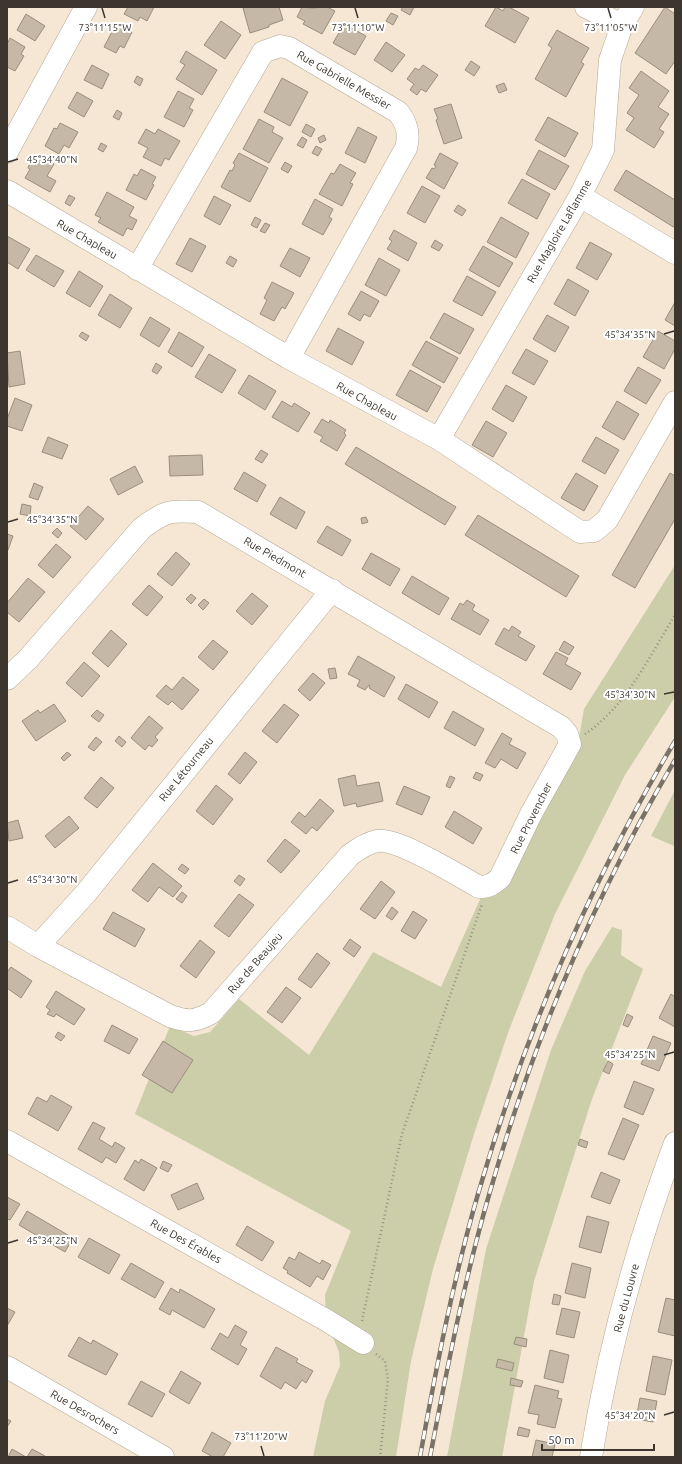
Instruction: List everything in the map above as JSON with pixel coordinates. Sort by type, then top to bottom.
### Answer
[{"type":"street","points":[[7,152],[86,7]]},
{"type":"street","points":[[586,7],[627,16]]},
{"type":"street","name":"Rue Magloire Laflamme","points":[[439,440],[580,196],[603,150],[610,60],[627,16]]},
{"type":"street","name":"Rue Gabrielle Messier","points":[[137,269],[263,52],[280,46],[289,48],[398,112],[405,120],[408,140],[406,148],[289,358]]},
{"type":"street","name":"Rue Chapleau","points":[[7,191],[289,358],[439,440],[580,532],[594,531],[608,520],[675,402]]},
{"type":"street","points":[[580,196],[675,253]]},
{"type":"street","name":"Rue Piedmont","points":[[7,679],[28,659],[142,528],[159,515],[174,510],[198,512],[561,726],[568,734],[570,744]]},
{"type":"street","name":"Rue Létourneau","points":[[38,946],[86,893],[332,590]]},
{"type":"street","name":"Rue Provencher","points":[[488,887],[500,878],[531,814],[570,744]]},
{"type":"street","name":"Rue de Beaujeu","points":[[7,927],[38,946],[170,1016],[184,1021],[198,1020],[211,1013],[350,855],[361,847],[378,841],[397,843],[479,886],[488,887]]},
{"type":"street","name":"Rue Des Érables","points":[[7,1141],[326,1320],[363,1343]]},
{"type":"street","name":"Rue du Louvre","points":[[591,1457],[604,1388],[629,1285],[657,1193],[675,1143]]},
{"type":"street","name":"Rue Desrochers","points":[[7,1367],[164,1457]]},
{"type":"path","points":[[570,744],[592,730],[616,705],[631,685],[675,615]]},
{"type":"path","points":[[380,1457],[388,1371],[384,1361],[363,1343],[362,1322],[402,1134],[488,887]]},
{"type":"green space","points":[[675,565],[675,697],[625,775],[555,914],[509,1030],[474,1134],[433,1269],[411,1361],[396,1457],[313,1457],[325,1401],[340,1366],[339,1352],[326,1320],[325,1295],[351,1231],[135,1114],[170,1026],[194,1036],[210,1032],[239,999],[309,1055],[373,952],[441,987],[481,897],[488,897],[498,890],[578,743],[584,709]]},
{"type":"green space","points":[[675,790],[675,846],[674,846],[651,836]]},
{"type":"green space","points":[[612,927],[622,930],[621,955],[643,969],[592,1099],[534,1281],[502,1457],[447,1457],[486,1249],[551,1050],[585,971]]},
{"type":"building","points":[[128,7],[154,7],[147,21],[140,17],[138,21],[124,14]]},
{"type":"building","points":[[279,7],[283,20],[269,25],[269,27],[250,33],[243,8]]},
{"type":"building","points":[[302,7],[327,7],[335,11],[322,34],[303,24],[305,21],[297,17]]},
{"type":"building","points":[[403,7],[414,7],[410,15],[401,10]]},
{"type":"building","points":[[496,7],[503,11],[505,7],[509,7],[529,18],[515,43],[485,26]]},
{"type":"building","points":[[665,7],[675,14],[675,61],[666,74],[635,53]]},
{"type":"building","points":[[391,13],[398,16],[393,25],[386,21]]},
{"type":"building","points":[[26,14],[45,26],[35,41],[17,30]]},
{"type":"building","points":[[221,21],[241,35],[225,59],[204,45]]},
{"type":"building","points":[[116,24],[132,32],[124,48],[120,46],[116,53],[104,47]]},
{"type":"building","points":[[344,24],[366,36],[355,55],[333,43]]},
{"type":"building","points":[[557,30],[589,48],[581,62],[584,64],[566,97],[535,79],[552,48],[548,45]]},
{"type":"building","points":[[10,38],[25,47],[21,54],[24,56],[15,71],[7,67],[7,44]]},
{"type":"building","points":[[386,42],[405,55],[392,72],[374,60]]},
{"type":"building","points":[[186,51],[217,70],[202,95],[176,79],[185,65],[180,62]]},
{"type":"building","points":[[471,61],[480,67],[474,76],[465,70]]},
{"type":"building","points":[[92,65],[109,74],[102,89],[84,80]]},
{"type":"building","points":[[423,65],[438,75],[426,92],[421,89],[417,95],[410,90],[414,84],[407,79],[415,68],[419,70]]},
{"type":"building","points":[[641,71],[669,91],[658,107],[669,114],[659,129],[664,132],[654,148],[626,130],[634,118],[627,113],[639,95],[629,88]]},
{"type":"building","points":[[137,76],[143,79],[140,86],[134,82]]},
{"type":"building","points":[[282,78],[308,92],[290,126],[264,112]]},
{"type":"building","points":[[504,83],[507,90],[499,93],[496,86]]},
{"type":"building","points":[[178,91],[194,99],[189,108],[193,110],[184,127],[164,117]]},
{"type":"building","points":[[77,92],[93,101],[84,117],[68,108]]},
{"type":"building","points":[[451,104],[462,138],[444,144],[434,109]]},
{"type":"building","points":[[117,110],[122,113],[119,120],[113,117]]},
{"type":"building","points":[[548,117],[578,133],[565,157],[535,140]]},
{"type":"building","points":[[259,119],[274,127],[272,132],[283,138],[269,163],[243,149]]},
{"type":"building","points":[[60,123],[78,132],[69,148],[64,145],[59,154],[45,146],[54,128],[57,129]]},
{"type":"building","points":[[306,124],[315,129],[311,137],[302,132]]},
{"type":"building","points":[[358,127],[377,137],[365,163],[345,153]]},
{"type":"building","points":[[146,129],[155,134],[158,129],[180,141],[169,160],[165,158],[161,166],[143,157],[148,148],[138,143]]},
{"type":"building","points":[[324,135],[326,140],[320,143],[318,138]]},
{"type":"building","points":[[302,137],[307,140],[303,148],[297,145]]},
{"type":"building","points":[[101,143],[107,146],[103,152],[98,149]]},
{"type":"building","points":[[316,146],[322,149],[318,156],[312,153]]},
{"type":"building","points":[[539,150],[569,166],[555,190],[526,174]]},
{"type":"building","points":[[239,153],[268,168],[250,202],[221,187],[230,170],[232,171],[235,165],[233,163]]},
{"type":"building","points":[[440,153],[458,163],[444,189],[426,178],[432,168],[434,169],[436,166],[434,165]]},
{"type":"building","points":[[38,156],[54,164],[47,176],[56,181],[50,192],[25,178],[30,169],[28,168],[30,163],[33,164]]},
{"type":"building","points":[[285,162],[292,166],[288,173],[281,169]]},
{"type":"building","points":[[340,164],[356,173],[350,183],[353,184],[342,206],[319,194],[331,173],[334,174]]},
{"type":"building","points":[[141,169],[156,177],[152,184],[154,185],[146,200],[126,190],[134,174],[137,176]]},
{"type":"building","points":[[626,170],[675,200],[675,228],[614,190]]},
{"type":"building","points":[[522,179],[550,194],[537,219],[508,203]]},
{"type":"building","points":[[422,186],[440,196],[425,223],[407,213]]},
{"type":"building","points":[[107,192],[134,207],[129,216],[137,220],[132,230],[127,228],[123,236],[98,222],[101,218],[95,215]]},
{"type":"building","points":[[69,195],[75,198],[70,206],[65,203]]},
{"type":"building","points":[[214,196],[231,205],[220,225],[204,216]]},
{"type":"building","points":[[315,199],[333,209],[329,217],[332,219],[323,235],[302,224]]},
{"type":"building","points":[[458,205],[466,210],[462,216],[454,211]]},
{"type":"building","points":[[255,217],[261,220],[257,228],[251,225]]},
{"type":"building","points":[[501,217],[529,233],[516,258],[487,242]]},
{"type":"building","points":[[265,223],[270,225],[265,233],[260,231]]},
{"type":"building","points":[[394,230],[417,243],[408,261],[387,249],[392,241],[389,239]]},
{"type":"building","points":[[7,236],[30,249],[18,269],[7,262]]},
{"type":"building","points":[[190,238],[206,246],[192,272],[176,264]]},
{"type":"building","points":[[435,240],[443,245],[439,251],[431,247]]},
{"type":"building","points":[[590,242],[612,254],[597,280],[576,268]]},
{"type":"building","points":[[483,246],[513,263],[499,287],[469,270]]},
{"type":"building","points":[[290,248],[310,258],[300,277],[280,266]]},
{"type":"building","points":[[36,255],[64,271],[54,287],[26,270]]},
{"type":"building","points":[[230,256],[237,260],[233,267],[226,263]]},
{"type":"building","points":[[379,258],[400,270],[386,296],[365,285]]},
{"type":"building","points":[[79,271],[103,286],[90,307],[66,293]]},
{"type":"building","points":[[467,276],[496,292],[482,316],[453,301]]},
{"type":"building","points":[[568,279],[589,291],[575,316],[554,304]]},
{"type":"building","points":[[272,282],[294,293],[285,309],[282,307],[274,321],[260,314],[267,300],[264,298]]},
{"type":"building","points":[[361,291],[379,301],[370,317],[364,314],[360,321],[348,314]]},
{"type":"building","points":[[110,294],[132,308],[120,328],[98,315]]},
{"type":"building","points":[[675,302],[675,326],[665,320]]},
{"type":"building","points":[[444,313],[474,329],[460,354],[430,338]]},
{"type":"building","points":[[547,315],[569,327],[555,352],[533,339]]},
{"type":"building","points":[[150,317],[170,329],[159,347],[140,335]]},
{"type":"building","points":[[338,328],[364,342],[352,365],[326,351]]},
{"type":"building","points":[[658,331],[675,341],[675,349],[664,369],[643,357]]},
{"type":"building","points":[[82,332],[89,336],[86,341],[79,336]]},
{"type":"building","points":[[179,332],[204,347],[192,367],[168,352]]},
{"type":"building","points":[[426,341],[458,358],[444,383],[412,365]]},
{"type":"building","points":[[526,349],[548,361],[534,385],[512,373]]},
{"type":"building","points":[[20,351],[25,384],[9,387],[7,353]]},
{"type":"building","points":[[209,354],[236,370],[222,393],[195,377]]},
{"type":"building","points":[[156,363],[162,367],[157,374],[152,371]]},
{"type":"building","points":[[638,367],[661,380],[646,404],[624,391]]},
{"type":"building","points":[[410,370],[441,387],[427,412],[396,395]]},
{"type":"building","points":[[249,375],[276,391],[265,410],[238,393]]},
{"type":"building","points":[[506,385],[527,397],[513,422],[492,409]]},
{"type":"building","points":[[15,398],[32,405],[22,431],[7,426],[7,419]]},
{"type":"building","points":[[282,401],[292,407],[294,403],[310,413],[298,432],[272,417]]},
{"type":"building","points":[[617,401],[639,414],[624,440],[602,427]]},
{"type":"building","points":[[322,419],[329,423],[330,420],[346,430],[344,433],[346,435],[337,451],[320,441],[323,437],[314,432]]},
{"type":"building","points":[[486,421],[507,433],[493,457],[472,445]]},
{"type":"building","points":[[48,437],[68,445],[62,459],[42,452]]},
{"type":"building","points":[[596,437],[619,450],[605,474],[582,461]]},
{"type":"building","points":[[356,447],[456,507],[445,525],[345,464]]},
{"type":"building","points":[[261,450],[268,454],[262,463],[255,459]]},
{"type":"building","points":[[202,455],[203,475],[170,476],[169,456]]},
{"type":"building","points":[[135,466],[143,482],[118,495],[110,479]]},
{"type":"building","points":[[244,472],[266,485],[257,502],[234,489]]},
{"type":"building","points":[[576,473],[598,486],[584,511],[561,498]]},
{"type":"building","points":[[670,473],[675,476],[675,519],[635,588],[612,575]]},
{"type":"building","points":[[34,483],[43,487],[38,500],[29,497]]},
{"type":"building","points":[[280,497],[305,512],[296,529],[270,514]]},
{"type":"building","points":[[22,504],[31,506],[30,516],[20,514]]},
{"type":"building","points":[[88,506],[104,519],[86,540],[70,526]]},
{"type":"building","points":[[478,515],[579,576],[566,597],[465,535]]},
{"type":"building","points":[[366,517],[368,522],[362,524],[361,518]]},
{"type":"building","points":[[327,526],[351,540],[342,556],[317,542]]},
{"type":"building","points":[[57,528],[62,533],[58,538],[52,533]]},
{"type":"building","points":[[7,534],[13,536],[8,550],[7,549]]},
{"type":"building","points":[[56,544],[71,557],[53,578],[38,565]]},
{"type":"building","points":[[176,552],[190,564],[172,586],[157,574]]},
{"type":"building","points":[[371,553],[400,569],[390,586],[362,569]]},
{"type":"building","points":[[412,576],[449,598],[439,615],[402,593]]},
{"type":"building","points":[[28,578],[45,592],[19,622],[7,612],[7,603]]},
{"type":"building","points":[[149,585],[163,597],[147,616],[132,604]]},
{"type":"building","points":[[252,593],[268,606],[252,625],[236,611]]},
{"type":"building","points":[[191,594],[196,598],[191,604],[186,599]]},
{"type":"building","points":[[204,599],[209,603],[203,610],[198,605]]},
{"type":"building","points":[[467,600],[475,605],[472,610],[489,620],[480,635],[451,619],[460,603],[463,605]]},
{"type":"building","points":[[512,626],[521,632],[518,636],[535,646],[526,661],[495,644],[504,628],[509,631]]},
{"type":"building","points":[[111,630],[127,644],[108,667],[92,653]]},
{"type":"building","points":[[213,640],[228,652],[213,670],[198,657]]},
{"type":"building","points":[[564,641],[574,647],[569,655],[559,650]]},
{"type":"building","points":[[556,652],[568,658],[565,664],[581,673],[571,690],[543,674]]},
{"type":"building","points":[[358,656],[395,677],[384,697],[369,688],[369,685],[365,690],[357,686],[360,680],[348,674]]},
{"type":"building","points":[[84,662],[100,676],[82,697],[66,683]]},
{"type":"building","points":[[335,668],[337,678],[330,679],[328,669]]},
{"type":"building","points":[[313,673],[325,683],[310,701],[298,690]]},
{"type":"building","points":[[183,677],[199,690],[182,710],[172,701],[168,705],[156,696],[166,685],[172,690]]},
{"type":"building","points":[[406,684],[438,702],[429,718],[398,699]]},
{"type":"building","points":[[54,704],[66,721],[36,741],[22,721],[38,710],[40,713]]},
{"type":"building","points":[[284,704],[299,715],[277,743],[262,731]]},
{"type":"building","points":[[97,710],[104,715],[99,722],[91,716]]},
{"type":"building","points":[[453,711],[484,729],[475,746],[444,728]]},
{"type":"building","points":[[149,716],[163,728],[155,737],[158,740],[152,747],[149,745],[145,750],[131,738]]},
{"type":"building","points":[[502,733],[512,739],[509,744],[526,753],[517,769],[501,759],[495,768],[485,763]]},
{"type":"building","points":[[119,736],[126,742],[122,747],[115,741]]},
{"type":"building","points":[[96,737],[102,742],[94,751],[88,747]]},
{"type":"building","points":[[67,752],[71,755],[64,761],[61,758]]},
{"type":"building","points":[[245,752],[257,762],[240,784],[228,774]]},
{"type":"building","points":[[476,772],[483,775],[480,781],[473,778]]},
{"type":"building","points":[[355,775],[357,786],[379,782],[383,801],[357,807],[356,803],[344,806],[338,779]]},
{"type":"building","points":[[450,776],[455,778],[450,788],[446,786]]},
{"type":"building","points":[[101,777],[114,788],[97,808],[84,798]]},
{"type":"building","points":[[216,785],[233,799],[213,825],[196,811]]},
{"type":"building","points":[[404,786],[430,797],[422,815],[396,804]]},
{"type":"building","points":[[320,799],[334,811],[317,831],[312,827],[306,834],[291,822],[299,812],[305,817]]},
{"type":"building","points":[[454,811],[482,828],[473,844],[445,827]]},
{"type":"building","points":[[69,816],[79,828],[55,848],[45,836]]},
{"type":"building","points":[[18,820],[23,838],[9,841],[7,823]]},
{"type":"building","points":[[285,839],[300,851],[281,873],[267,861]]},
{"type":"building","points":[[153,863],[182,886],[173,897],[159,887],[148,902],[132,890]]},
{"type":"building","points":[[182,864],[189,869],[185,874],[178,869]]},
{"type":"building","points":[[239,875],[245,879],[240,886],[234,881]]},
{"type":"building","points":[[381,881],[395,892],[375,919],[360,909]]},
{"type":"building","points":[[182,892],[187,896],[182,903],[176,899]]},
{"type":"building","points":[[239,894],[254,905],[229,937],[214,926]]},
{"type":"building","points":[[392,907],[398,912],[392,920],[386,916]]},
{"type":"building","points":[[413,911],[427,920],[415,939],[401,931]]},
{"type":"building","points":[[113,912],[145,929],[135,947],[103,929]]},
{"type":"building","points":[[350,939],[361,947],[354,957],[343,949]]},
{"type":"building","points":[[200,940],[215,952],[196,978],[180,966]]},
{"type":"building","points":[[317,953],[330,963],[311,988],[298,979]]},
{"type":"building","points":[[11,967],[32,981],[21,998],[7,988],[7,972]]},
{"type":"building","points":[[286,987],[301,998],[282,1023],[267,1012]]},
{"type":"building","points":[[56,991],[85,1009],[74,1025],[56,1014],[54,1017],[47,1014],[50,1010],[46,1007]]},
{"type":"building","points":[[671,994],[675,997],[675,1027],[659,1018]]},
{"type":"building","points":[[627,1014],[633,1017],[628,1027],[623,1025]]},
{"type":"building","points":[[112,1025],[138,1039],[129,1054],[104,1041]]},
{"type":"building","points":[[58,1032],[65,1036],[61,1041],[55,1037]]},
{"type":"building","points":[[653,1036],[671,1043],[659,1071],[641,1064]]},
{"type":"building","points":[[163,1041],[193,1060],[172,1093],[142,1075]]},
{"type":"building","points":[[608,1061],[613,1064],[609,1074],[603,1071]]},
{"type":"building","points":[[634,1081],[654,1089],[643,1115],[624,1107]]},
{"type":"building","points":[[51,1095],[72,1107],[58,1131],[28,1114],[37,1097],[47,1102]]},
{"type":"building","points":[[623,1118],[639,1125],[624,1160],[608,1154]]},
{"type":"building","points":[[93,1122],[105,1128],[99,1139],[112,1147],[115,1142],[125,1148],[116,1163],[106,1157],[102,1163],[78,1149]]},
{"type":"building","points":[[580,1139],[588,1142],[586,1148],[578,1145]]},
{"type":"building","points":[[141,1159],[157,1168],[144,1191],[124,1179],[135,1160],[139,1163]]},
{"type":"building","points":[[163,1161],[172,1165],[168,1172],[160,1168]]},
{"type":"building","points":[[601,1172],[620,1180],[610,1204],[591,1197]]},
{"type":"building","points":[[197,1183],[204,1199],[178,1210],[171,1195]]},
{"type":"building","points":[[7,1197],[20,1204],[10,1220],[7,1219]]},
{"type":"building","points":[[27,1211],[73,1238],[65,1252],[19,1225]]},
{"type":"building","points":[[587,1216],[609,1222],[601,1253],[579,1247]]},
{"type":"building","points":[[247,1226],[274,1242],[262,1261],[236,1245]]},
{"type":"building","points":[[89,1238],[120,1255],[109,1274],[78,1257]]},
{"type":"building","points":[[299,1252],[320,1264],[322,1260],[331,1265],[323,1280],[317,1276],[310,1287],[287,1273],[288,1271],[283,1268],[289,1257],[295,1260]]},
{"type":"building","points":[[131,1263],[164,1282],[155,1298],[121,1279]]},
{"type":"building","points":[[572,1263],[591,1268],[585,1298],[565,1293]]},
{"type":"building","points":[[171,1288],[179,1293],[180,1289],[215,1309],[204,1328],[172,1310],[170,1315],[159,1309]]},
{"type":"building","points":[[554,1294],[561,1296],[559,1305],[552,1304]]},
{"type":"building","points":[[666,1298],[675,1300],[675,1336],[658,1332]]},
{"type":"building","points":[[7,1308],[15,1312],[7,1326]]},
{"type":"building","points":[[562,1308],[580,1312],[574,1338],[556,1334]]},
{"type":"building","points":[[235,1325],[247,1332],[240,1345],[247,1349],[238,1365],[211,1349],[220,1333],[228,1338]]},
{"type":"building","points":[[79,1337],[91,1344],[93,1340],[118,1354],[106,1375],[68,1356]]},
{"type":"building","points":[[516,1337],[527,1339],[526,1347],[514,1344]]},
{"type":"building","points":[[276,1347],[298,1359],[296,1362],[313,1371],[306,1383],[302,1380],[296,1389],[285,1382],[281,1389],[260,1376]]},
{"type":"building","points":[[550,1350],[569,1355],[563,1383],[544,1378]]},
{"type":"building","points":[[653,1356],[672,1360],[665,1395],[646,1391]]},
{"type":"building","points":[[498,1359],[514,1363],[512,1371],[496,1367]]},
{"type":"building","points":[[181,1371],[201,1383],[189,1404],[169,1392]]},
{"type":"building","points":[[511,1378],[523,1381],[521,1387],[510,1385]]},
{"type":"building","points":[[141,1381],[165,1394],[152,1417],[128,1404]]},
{"type":"building","points":[[535,1385],[559,1391],[557,1398],[562,1399],[555,1428],[537,1424],[539,1415],[528,1413]]},
{"type":"building","points":[[640,1398],[657,1401],[653,1422],[636,1419]]},
{"type":"building","points":[[7,1419],[11,1421],[7,1427]]},
{"type":"building","points":[[519,1427],[530,1430],[528,1437],[517,1435]]},
{"type":"building","points":[[212,1432],[231,1443],[223,1457],[213,1457],[202,1451]]},
{"type":"building","points":[[536,1440],[555,1444],[552,1457],[532,1457]]},
{"type":"building","points":[[12,1449],[26,1457],[8,1457]]},
{"type":"building","points":[[32,1449],[45,1456],[27,1457]]},
{"type":"railway","points":[[420,1457],[439,1358],[469,1226],[496,1135],[516,1076],[538,1018],[587,905],[615,849],[675,741]]},
{"type":"railway","points":[[430,1457],[464,1292],[480,1227],[506,1138],[525,1082],[568,972],[592,917],[646,811],[675,760]]}]
